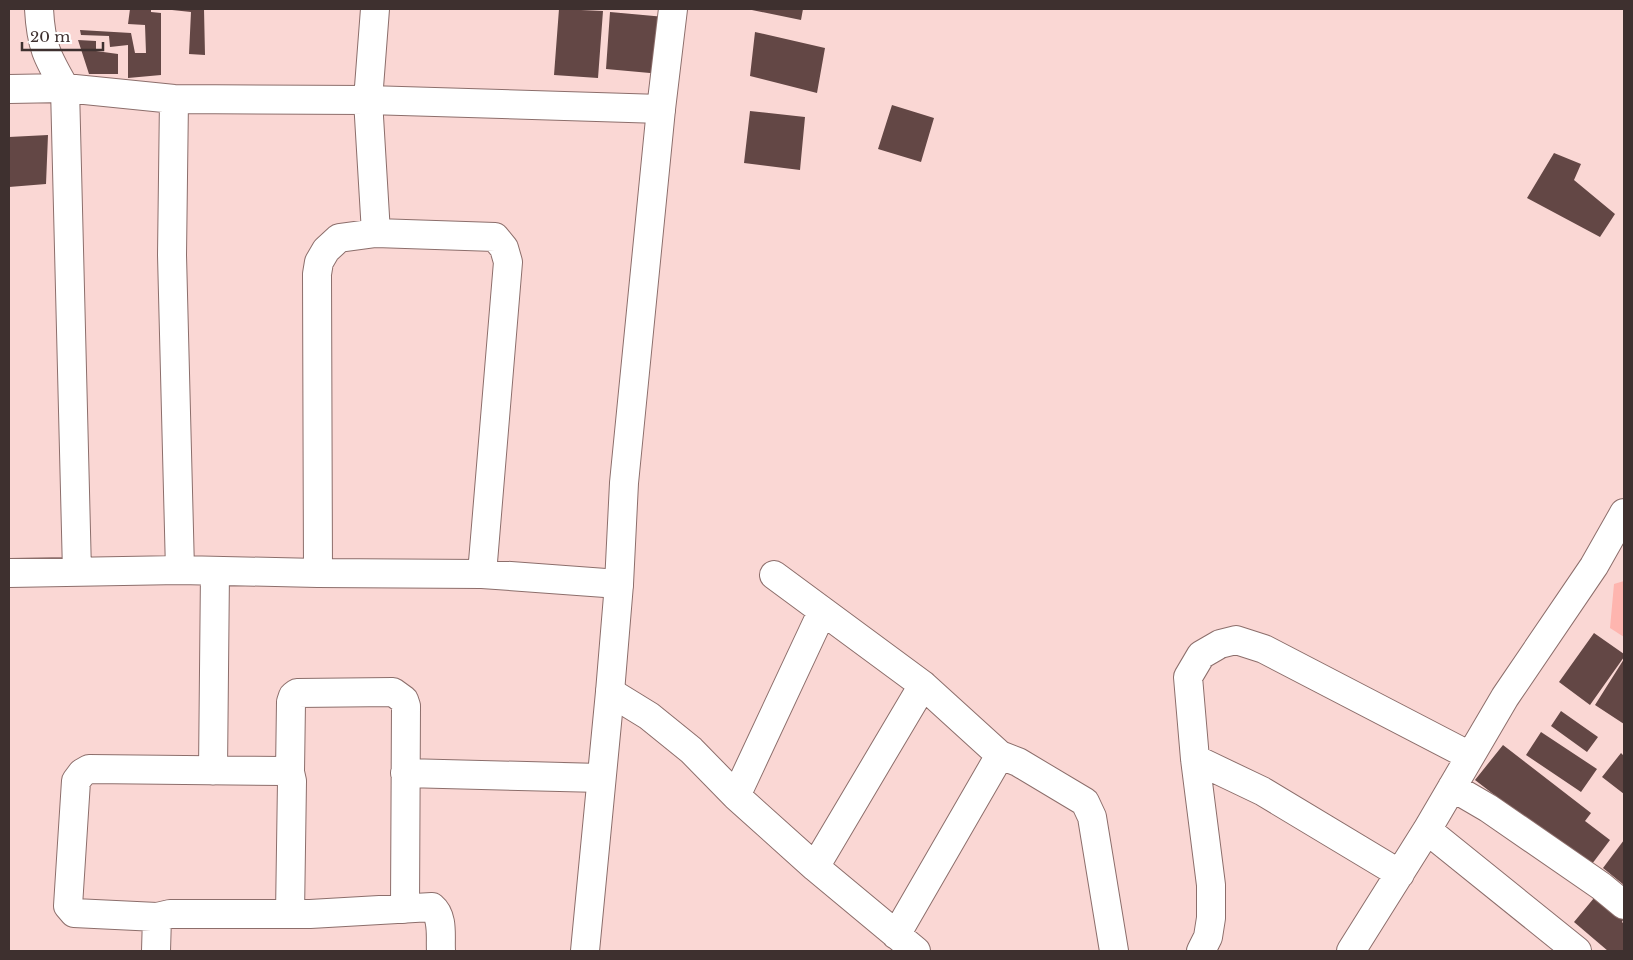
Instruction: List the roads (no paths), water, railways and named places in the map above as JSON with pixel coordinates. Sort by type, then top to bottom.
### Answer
[{"type":"street","points":[[39,9],[40,35],[48,60],[65,88],[77,572]]},
{"type":"street","points":[[375,9],[368,100],[376,233]]},
{"type":"street","points":[[585,951],[610,692],[624,483],[661,109],[673,9]]},
{"type":"street","points":[[9,89],[65,88],[174,99],[368,100],[661,109]]},
{"type":"street","points":[[174,99],[172,255],[180,570]]},
{"type":"street","points":[[318,573],[317,274],[319,262],[326,250],[339,238],[376,233],[495,237],[504,248],[508,262],[482,574]]},
{"type":"street","points":[[1351,951],[1427,830],[1505,696],[1594,566],[1624,513]]},
{"type":"street","points":[[1594,566],[1624,554]]},
{"type":"street","points":[[9,573],[180,570],[482,574],[618,584]]},
{"type":"street","points":[[213,771],[215,571]]},
{"type":"street","points":[[774,575],[923,685],[1000,755],[1018,762],[1085,802],[1092,816],[1114,951]]},
{"type":"street","points":[[736,796],[822,612]]},
{"type":"street","points":[[1201,951],[1208,937],[1211,918],[1211,885],[1195,759],[1188,677],[1201,655],[1220,644],[1236,640],[1264,649],[1470,756]]},
{"type":"street","points":[[815,867],[923,685]]},
{"type":"street","points":[[290,914],[292,702],[297,693],[394,692],[404,700],[406,706],[405,909]]},
{"type":"street","points":[[610,692],[649,716],[691,750],[736,796],[815,867],[906,943],[1000,755]]},
{"type":"street","points":[[1195,759],[1262,791],[1400,874]]},
{"type":"street","points":[[290,772],[89,769],[82,773],[76,781],[68,906],[74,913],[157,917],[170,914],[290,914],[432,907],[436,910],[440,919],[441,951]]},
{"type":"street","points":[[405,773],[602,778]]},
{"type":"street","points":[[1452,787],[1488,808],[1601,886],[1624,905]]},
{"type":"street","points":[[1427,830],[1575,950]]},
{"type":"street","points":[[156,951],[157,917]]}]
